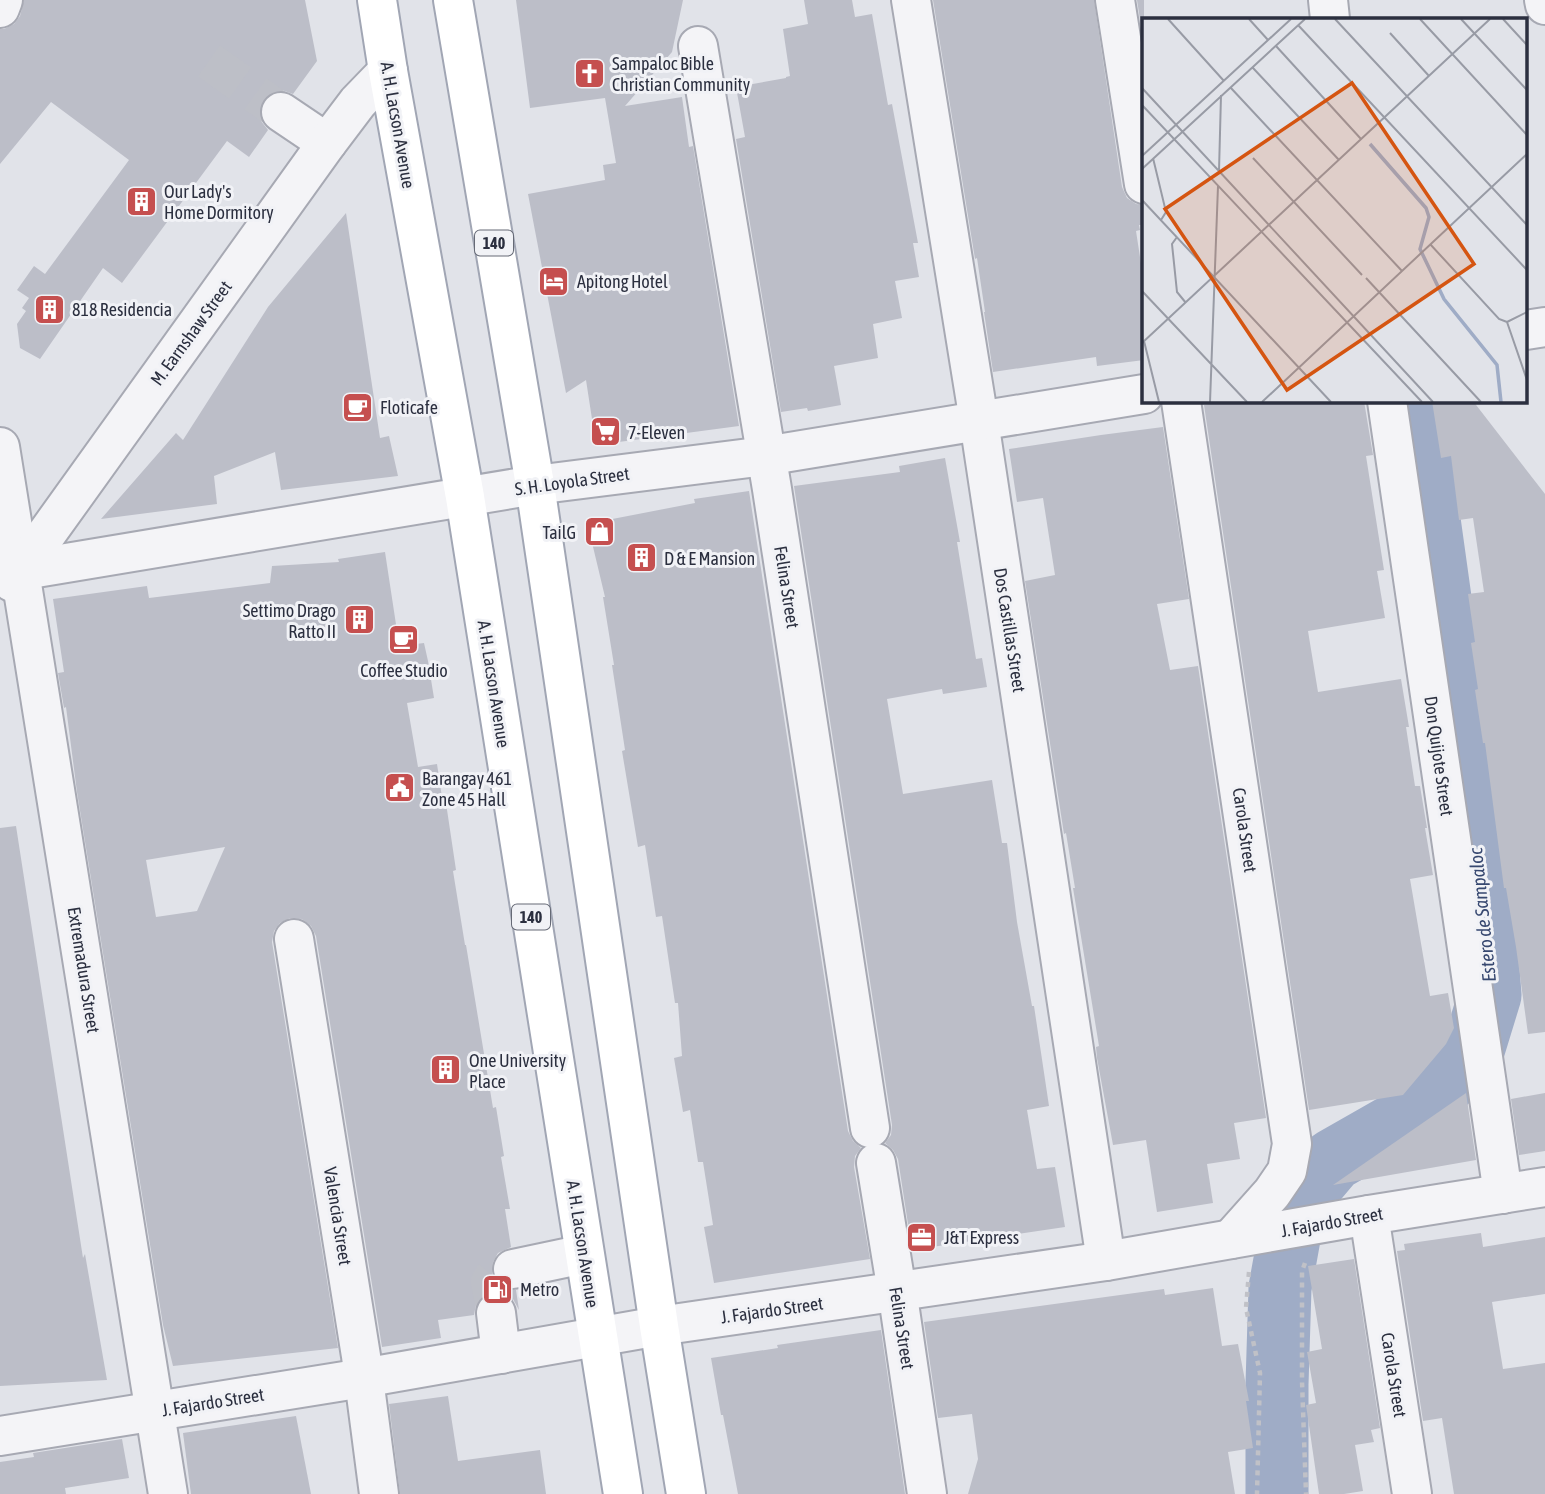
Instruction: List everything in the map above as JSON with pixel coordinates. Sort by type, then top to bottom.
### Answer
[{"type":"main road","name":"A. H. Lacson Avenue","points":[[377,0],[465,496],[624,1494]]},
{"type":"main road","name":"140","points":[[453,0],[535,485],[686,1494]]},
{"type":"street","points":[[0,8],[3,0]]},
{"type":"street","name":"Dos Castillas Street","points":[[911,0],[979,421],[1106,1261]]},
{"type":"street","points":[[1115,0],[1142,171]]},
{"type":"street","points":[[1328,0],[1331,18]]},
{"type":"street","name":"Felina Street","points":[[698,47],[765,456],[927,1494]]},
{"type":"street","name":"M. Earnshaw Street","points":[[7,582],[327,143],[358,102],[388,71]]},
{"type":"street","points":[[281,112],[327,143]]},
{"type":"street","name":"S. H. Loyola Street","points":[[7,582],[465,496],[765,456],[1142,394]]},
{"type":"street","name":"Carola Street","points":[[1181,402],[1292,1144],[1287,1171],[1249,1236]]},
{"type":"street","name":"Don Quijote Street","points":[[1387,402],[1503,1194]]},
{"type":"street","name":"Extremadura Street","points":[[0,447],[7,582],[168,1494]]},
{"type":"street","name":"Valencia Street","points":[[294,939],[379,1494]]},
{"type":"street","name":"J. Fajardo Street","points":[[0,1436],[363,1378],[659,1326],[1106,1261],[1545,1187]]},
{"type":"street","name":"Carola Street","points":[[1369,1215],[1412,1494]]},
{"type":"street","points":[[513,1269],[584,1254]]},
{"type":"street","points":[[496,1313],[501,1354]]},
{"type":"path","points":[[1306,1494],[1302,1271],[1312,1226]]},
{"type":"path","points":[[1249,1236],[1246,1308],[1260,1373],[1257,1494]]},
{"type":"building","points":[[24,0],[305,0],[317,61],[293,94],[282,90],[263,99],[259,111],[261,121],[268,130],[249,157],[227,141],[122,283],[103,268],[40,359],[20,348],[17,324],[26,311],[22,308],[29,298],[17,290],[34,266],[45,274],[129,160],[51,102],[0,164],[0,29],[14,24],[20,16]]},
{"type":"building","points":[[516,0],[683,0],[672,52],[625,106],[682,97],[689,147],[693,146],[739,426],[596,445],[586,380],[566,393],[528,194],[605,180],[603,165],[616,163],[605,98],[530,108]]},
{"type":"building","points":[[804,0],[852,0],[855,17],[872,14],[888,105],[892,104],[918,243],[913,243],[919,277],[895,281],[902,318],[873,324],[878,358],[834,366],[841,405],[808,411],[807,408],[781,412],[736,139],[745,137],[736,87],[790,76],[783,29],[808,24]]},
{"type":"building","points":[[933,0],[1094,0],[1122,187],[1127,198],[1142,205],[1142,225],[1139,225],[1140,230],[1136,231],[1142,270],[1142,360],[1097,366],[1096,357],[993,372],[977,258],[975,259]]},
{"type":"building","points":[[1137,0],[1144,0],[1142,32]]},
{"type":"building","points":[[346,213],[380,438],[389,436],[398,476],[281,490],[275,452],[214,476],[217,504],[101,519],[176,433],[183,440],[268,307]]},
{"type":"building","points":[[1226,402],[1364,402],[1373,455],[1366,456],[1384,570],[1377,571],[1385,618],[1308,631],[1318,692],[1401,679],[1415,786],[1420,786],[1433,875],[1410,879],[1430,996],[1448,993],[1454,1028],[1446,1044],[1403,1095],[1309,1110],[1204,405]]},
{"type":"building","points":[[1432,402],[1474,402],[1545,494],[1545,1032],[1528,1034],[1475,690],[1478,689],[1471,643],[1475,642],[1468,594],[1484,592],[1473,518],[1459,520],[1451,456],[1441,458]]},
{"type":"building","points":[[1163,427],[1189,599],[1157,604],[1170,670],[1198,666],[1266,1118],[1234,1123],[1240,1159],[1207,1164],[1213,1203],[1157,1212],[1146,1140],[1113,1145],[1097,1058],[1096,1047],[1099,1046],[1025,581],[1055,575],[1043,498],[1017,502],[1009,449]]},
{"type":"building","points":[[945,458],[976,659],[982,658],[987,687],[943,694],[942,689],[887,699],[903,794],[992,780],[1002,843],[1007,843],[1017,922],[1034,1006],[1049,1106],[1027,1110],[1037,1169],[1055,1167],[1065,1227],[912,1250],[898,1159],[885,1143],[891,1135],[892,1125],[794,486],[900,472],[899,466]]},
{"type":"building","points":[[749,491],[848,1131],[853,1141],[861,1148],[855,1156],[854,1167],[870,1259],[714,1283],[704,1227],[713,1225],[703,1162],[698,1162],[690,1110],[683,1112],[674,1058],[682,1056],[678,1003],[675,1003],[662,916],[656,917],[645,845],[638,847],[622,751],[625,750],[605,597],[589,530],[602,521],[695,503],[694,499]]},
{"type":"building","points":[[385,552],[397,631],[414,629],[416,644],[424,643],[434,698],[407,703],[418,767],[437,764],[443,804],[446,803],[456,870],[453,871],[493,1108],[496,1107],[510,1209],[505,1209],[511,1247],[498,1253],[493,1262],[492,1273],[497,1284],[506,1290],[516,1290],[519,1310],[513,1299],[505,1293],[493,1291],[482,1296],[476,1304],[474,1315],[438,1320],[441,1338],[382,1347],[316,936],[311,926],[302,919],[290,918],[280,923],[274,931],[272,942],[338,1348],[173,1366],[163,1325],[77,792],[66,707],[64,708],[58,673],[64,672],[53,599],[147,586],[149,598],[270,583],[272,566],[339,562],[338,559]],"holes":[[[225,847],[197,911],[156,917],[146,860]]]},
{"type":"building","points":[[16,826],[83,1258],[85,1254],[107,1380],[0,1386],[0,828]]},
{"type":"building","points":[[1466,1093],[1476,1160],[1333,1185]]},
{"type":"building","points":[[1545,1093],[1545,1151],[1519,1155],[1511,1099]]},
{"type":"building","points":[[1481,1233],[1483,1247],[1545,1237],[1545,1294],[1492,1302],[1503,1369],[1545,1363],[1545,1494],[1454,1494],[1442,1418],[1423,1421],[1397,1251],[1405,1250],[1404,1244]]},
{"type":"building","points":[[1354,1259],[1380,1428],[1371,1430],[1374,1442],[1355,1445],[1363,1491],[1319,1494],[1306,1405],[1316,1403],[1307,1352],[1322,1349],[1308,1266]]},
{"type":"building","points":[[1213,1288],[1222,1346],[1238,1344],[1249,1401],[1246,1401],[1253,1448],[1228,1452],[1235,1494],[968,1494],[978,1459],[972,1414],[938,1418],[924,1322],[1164,1289],[1165,1295]]},
{"type":"building","points":[[881,1330],[905,1494],[738,1494],[711,1358],[778,1348],[777,1345]]},
{"type":"building","points":[[448,1396],[458,1461],[540,1450],[546,1494],[400,1494],[389,1404]]},
{"type":"building","points":[[296,1416],[311,1494],[191,1494],[183,1433]]},
{"type":"building","points":[[122,1439],[129,1478],[65,1488],[66,1494],[0,1494],[0,1462],[34,1457],[33,1453]]},
{"type":"waterway","name":"Estero de Sampaloc","points":[[1277,1494],[1280,1288],[1295,1205],[1333,1160],[1412,1115],[1471,1057],[1490,995],[1484,914],[1415,419]]},
{"type":"tunnel","points":[[209,61],[281,112]]},
{"type":"tunnel","points":[[496,1313],[490,1282],[499,1272],[513,1269]]},
{"type":"place","name":"Sampaloc Bible Christian Community","points":[[589,73]]},
{"type":"place","name":"Our Lady's Home Dormitory","points":[[141,201]]},
{"type":"place","name":"Apitong Hotel","points":[[554,281]]},
{"type":"place","name":"818 Residencia","points":[[49,309]]},
{"type":"place","name":"Floticafe","points":[[357,407]]},
{"type":"place","name":"7-Eleven","points":[[605,432]]},
{"type":"place","name":"TailG","points":[[599,532]]},
{"type":"place","name":"D & E Mansion","points":[[641,558]]},
{"type":"place","name":"Settimo Drago Ratto II","points":[[359,620]]},
{"type":"place","name":"Coffee Studio","points":[[404,640]]},
{"type":"place","name":"Barangay 461 Zone 45 Hall","points":[[399,788]]},
{"type":"place","name":"One University Place","points":[[446,1070]]},
{"type":"place","name":"J&T Express","points":[[921,1237]]},
{"type":"place","name":"Metro","points":[[497,1289]]}]
